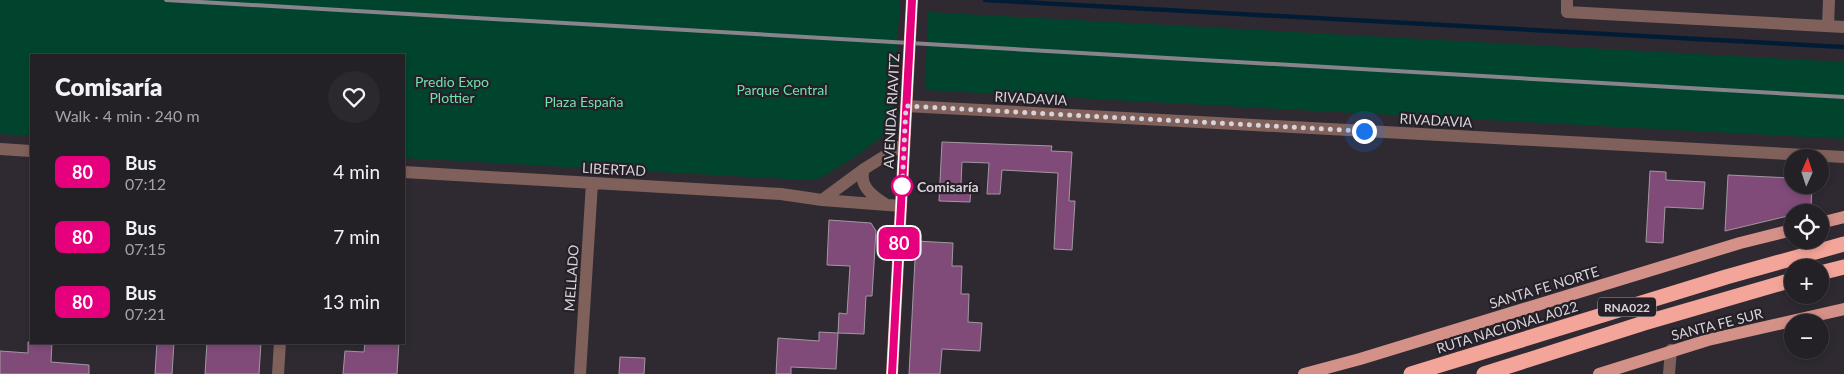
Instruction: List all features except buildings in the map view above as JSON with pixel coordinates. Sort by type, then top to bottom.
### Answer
[{"type":"highway","name":"RUTA NACIONAL A022","points":[[1411,374],[1726,277],[1844,244]]},
{"type":"highway","points":[[1829,271],[1844,267]]},
{"type":"highway","name":"RNA022","points":[[1484,374],[1644,323],[1784,282]]},
{"type":"main road","name":"AVENIDA RIAVITZ","points":[[892,374],[912,0]]},
{"type":"main road","points":[[1829,221],[1844,217]]},
{"type":"main road","name":"SANTA FE NORTE","points":[[1304,374],[1360,359],[1740,243],[1784,232]]},
{"type":"main road","name":"SANTA FE SUR","points":[[1599,374],[1708,340],[1844,309]]},
{"type":"street","points":[[1828,26],[1829,0]]},
{"type":"street","points":[[1567,6],[1844,27]]},
{"type":"street","name":"RIVADAVIA","points":[[906,106],[1844,157]]},
{"type":"street","points":[[822,200],[864,169],[904,144]]},
{"type":"street","points":[[0,149],[30,151]]},
{"type":"street","points":[[864,169],[863,179],[866,188],[886,205]]},
{"type":"street","name":"LIBERTAD","points":[[405,172],[781,194],[822,200],[901,206]]},
{"type":"street","name":"MELLADO","points":[[580,374],[592,183]]},
{"type":"street","points":[[278,374],[280,344]]},
{"type":"street","points":[[1669,374],[1671,350]]},
{"type":"green space","name":"Parque Central","points":[[0,0],[900,0],[892,122],[882,136],[864,151],[821,178],[807,180],[405,158],[405,54],[30,54],[30,136],[0,134]]},
{"type":"green space","points":[[928,12],[1844,62],[1844,139],[925,90]]},
{"type":"waterway","points":[[985,0],[1844,47]]},
{"type":"railway","points":[[166,0],[1844,97]]},
{"type":"bus line","name":"80","points":[[892,374],[912,0]]},
{"type":"place","name":"Comisaría","points":[[902,186]]},
{"type":"route","points":[[902,186],[902,190],[906,106],[1364,131]]},
{"type":"park label","name":"Predio Expo Plottier","points":[[452,89]]},
{"type":"park label","name":"Plaza España","points":[[584,101]]}]
